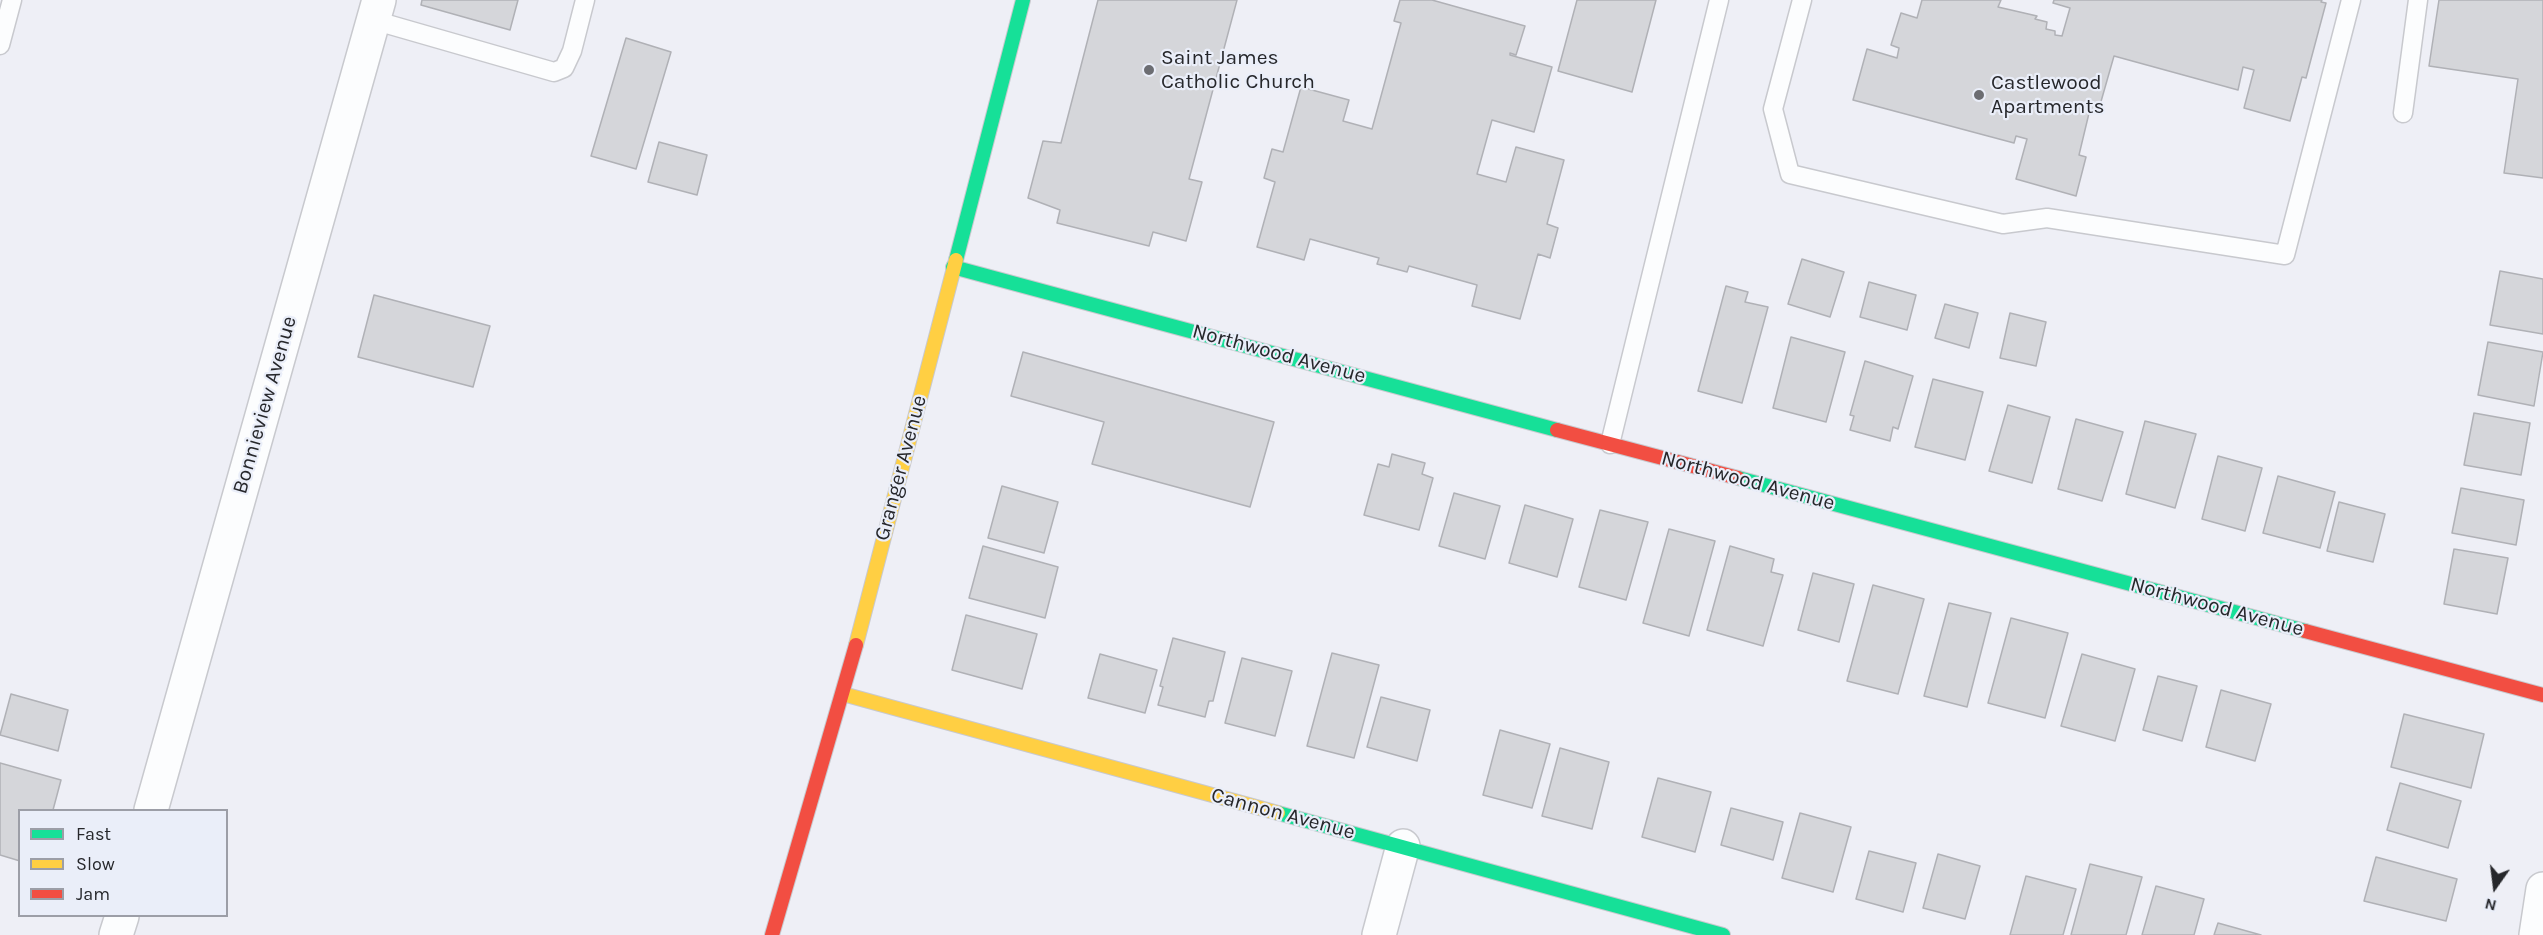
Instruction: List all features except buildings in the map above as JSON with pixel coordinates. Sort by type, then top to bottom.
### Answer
[{"type":"street","name":"Granger Avenue","points":[[772,935],[843,694],[1023,0]]},
{"type":"street","name":"Bonnieview Avenue","points":[[151,809],[376,10]]},
{"type":"street","name":"Northwood Avenue","points":[[953,267],[2543,695]]},
{"type":"street","name":"Cannon Avenue","points":[[843,694],[1723,935]]},
{"type":"street","points":[[1379,935],[1403,846]]},
{"type":"street","points":[[2536,935],[2543,889]]},
{"type":"street","points":[[116,935],[121,917]]},
{"type":"lane","points":[[0,45],[12,0]]},
{"type":"lane","points":[[376,10],[554,72],[564,68],[572,51],[585,0]]},
{"type":"lane","points":[[1610,444],[1719,0]]},
{"type":"lane","points":[[1802,0],[1773,109],[1790,174],[2003,224],[2047,218],[2285,255],[2351,0]]},
{"type":"lane","points":[[2403,113],[2418,0]]},
{"type":"traffic: fast","points":[[956,260],[1023,0]]},
{"type":"traffic: fast","points":[[953,267],[1557,430]]},
{"type":"traffic: fast","points":[[1738,478],[2305,631]]},
{"type":"traffic: fast","points":[[1278,813],[1723,935]]},
{"type":"traffic: slow","points":[[856,645],[956,260]]},
{"type":"traffic: slow","points":[[843,694],[1278,813]]},
{"type":"traffic: jam","points":[[1557,430],[1738,478]]},
{"type":"traffic: jam","points":[[2305,631],[2543,695]]},
{"type":"traffic: jam","points":[[772,935],[856,645]]},
{"type":"place","name":"Saint James Catholic Church","points":[[1149,70]]},
{"type":"place","name":"Castlewood Apartments","points":[[1979,95]]}]
